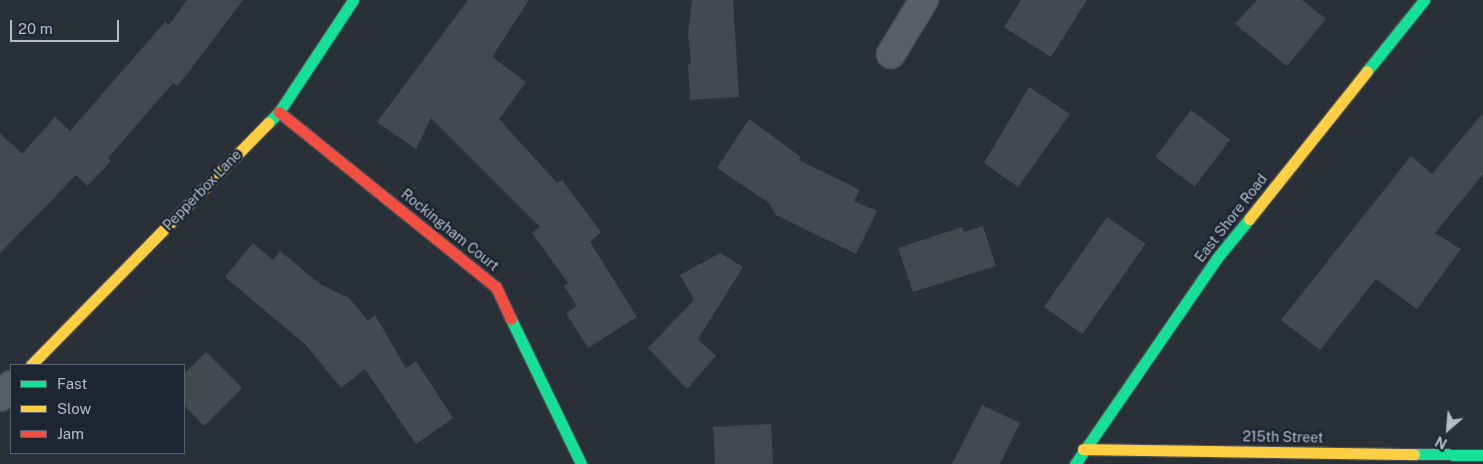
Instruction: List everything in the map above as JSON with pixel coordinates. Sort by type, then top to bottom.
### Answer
[{"type":"street","name":"Pepperbox Lane","points":[[32,364],[279,112],[353,0]]},
{"type":"street","points":[[891,54],[924,0]]},
{"type":"street","name":"East Shore Road","points":[[1074,464],[1217,258],[1424,0]]},
{"type":"street","name":"Rockingham Court","points":[[279,112],[496,287],[581,464]]},
{"type":"street","points":[[0,397],[10,387]]},
{"type":"street","name":"215th Street","points":[[1083,449],[1483,454]]},
{"type":"building","points":[[187,0],[243,0],[177,86],[173,83],[108,158],[111,161],[87,186],[76,175],[0,253],[0,133],[22,154],[55,117],[70,131],[165,22],[169,25]]},
{"type":"building","points":[[468,0],[529,0],[492,57],[526,82],[499,119],[557,183],[562,180],[601,232],[590,242],[637,317],[588,348],[566,313],[577,306],[564,286],[568,283],[532,233],[540,227],[431,118],[416,149],[377,122]]},
{"type":"building","points":[[692,0],[733,0],[739,97],[690,100],[688,64],[691,64],[688,33]]},
{"type":"building","points":[[1021,0],[1087,0],[1051,57],[1004,27]]},
{"type":"building","points":[[1257,0],[1302,0],[1326,19],[1287,66],[1235,24]]},
{"type":"building","points":[[1029,87],[1070,114],[1018,187],[984,163]]},
{"type":"building","points":[[1191,110],[1230,139],[1195,187],[1155,157]]},
{"type":"building","points":[[1483,113],[1483,174],[1435,233],[1461,249],[1417,309],[1376,279],[1320,350],[1281,320],[1411,156],[1432,174]]},
{"type":"building","points":[[749,119],[801,157],[799,160],[860,190],[854,201],[877,211],[856,254],[776,215],[769,203],[717,168]]},
{"type":"building","points":[[1107,217],[1146,244],[1082,334],[1044,307]]},
{"type":"building","points":[[983,226],[996,266],[913,292],[898,248],[962,227],[964,232]]},
{"type":"building","points":[[253,243],[273,260],[280,251],[320,284],[349,298],[368,321],[375,315],[406,368],[416,361],[453,418],[416,444],[365,369],[341,388],[306,345],[225,277]]},
{"type":"building","points":[[720,253],[743,267],[698,339],[716,356],[687,389],[648,348],[694,300],[680,275]]},
{"type":"building","points":[[206,352],[242,388],[204,426],[185,406],[185,373]]},
{"type":"building","points":[[982,405],[1020,423],[1000,464],[952,464]]},
{"type":"building","points":[[771,424],[773,464],[715,464],[713,427]]},
{"type":"traffic: fast","points":[[268,123],[279,112],[353,0]]},
{"type":"traffic: fast","points":[[1367,71],[1424,0]]},
{"type":"traffic: fast","points":[[1075,464],[1217,258],[1249,219]]},
{"type":"traffic: fast","points":[[511,319],[581,464]]},
{"type":"traffic: fast","points":[[1414,454],[1483,455]]},
{"type":"traffic: slow","points":[[1249,219],[1367,71]]},
{"type":"traffic: slow","points":[[32,364],[268,123]]},
{"type":"traffic: slow","points":[[1083,449],[1414,454]]},
{"type":"traffic: jam","points":[[279,112],[496,287],[511,319]]}]
